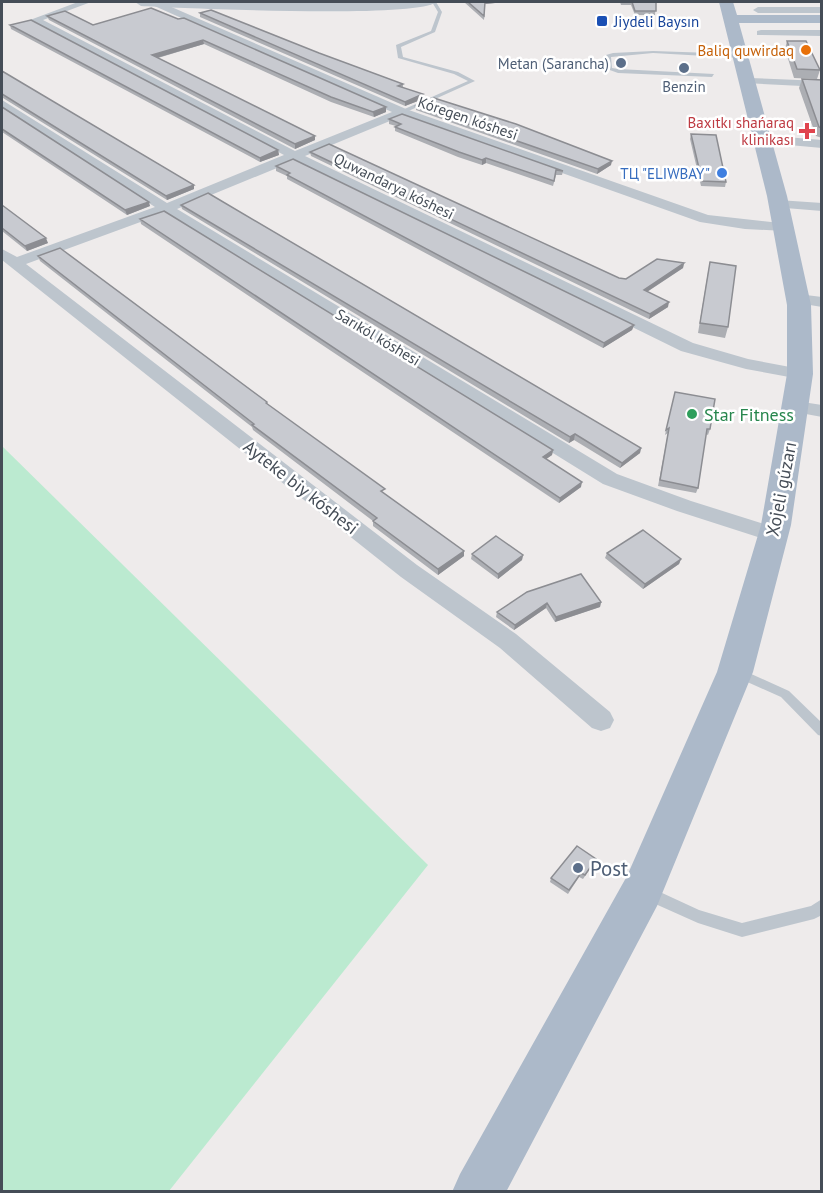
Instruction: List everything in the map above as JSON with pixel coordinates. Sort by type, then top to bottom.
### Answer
[{"type":"main road","name":"Xojeli gúzarı","points":[[478,1191],[642,891],[735,672],[809,409],[800,374],[798,299],[784,227],[749,81],[726,2]]},
{"type":"main road","points":[[732,22],[822,19]]},
{"type":"main road","points":[[732,22],[822,24]]},
{"type":"street","name":"Quwandarya kóshesi","points":[[86,2],[35,20],[295,156],[687,347],[746,364],[800,374]]},
{"type":"street","points":[[141,2],[307,9],[432,2]]},
{"type":"street","name":"Kóregen kóshesi","points":[[153,2],[402,112],[705,219],[745,225],[784,227]]},
{"type":"street","points":[[758,10],[822,10]]},
{"type":"street","points":[[761,33],[822,33]]},
{"type":"street","points":[[749,81],[822,84]]},
{"type":"street","name":"Sarıkól kóshesi","points":[[2,103],[166,208],[610,478],[684,506],[773,534]]},
{"type":"street","points":[[8,258],[166,208],[402,112]]},
{"type":"street","points":[[762,139],[822,144]]},
{"type":"street","points":[[778,204],[822,207]]},
{"type":"street","name":"Ayteke biy kóshesi","points":[[8,258],[409,571],[508,641],[601,720]]},
{"type":"street","points":[[798,299],[822,302]]},
{"type":"lane","points":[[402,112],[472,81],[460,73],[418,65],[401,58],[398,46],[433,32],[440,12],[432,2]]},
{"type":"lane","points":[[712,75],[618,71],[610,69],[608,56],[653,52],[741,56]]},
{"type":"lane","points":[[735,672],[785,694],[822,732]]},
{"type":"lane","points":[[642,891],[698,916],[742,930],[814,912],[822,906]]},
{"type":"green space","points":[[2,446],[428,865],[169,1191],[2,1191]]},
{"type":"building","points":[[468,2],[485,2],[484,16]]},
{"type":"building","points":[[632,2],[656,2],[656,11],[635,11]]},
{"type":"building","points":[[151,8],[178,19],[184,18],[386,107],[373,112],[331,97],[203,40],[152,55],[315,136],[295,144],[47,16],[65,11],[93,25]]},
{"type":"building","points":[[211,10],[403,84],[398,86],[423,94],[405,102],[200,13]]},
{"type":"building","points":[[31,20],[278,150],[260,158],[10,25]]},
{"type":"building","points":[[787,41],[806,41],[820,70],[797,69]]},
{"type":"building","points":[[2,71],[194,185],[166,196],[2,94]]},
{"type":"building","points":[[802,79],[822,80],[822,128],[819,127]]},
{"type":"building","points":[[434,98],[516,124],[612,161],[598,169],[416,106]]},
{"type":"building","points":[[2,107],[149,202],[125,210],[2,129]]},
{"type":"building","points":[[402,114],[563,171],[556,170],[554,181],[486,158],[482,160],[459,152],[395,127],[401,124],[389,119]]},
{"type":"building","points":[[691,134],[716,135],[726,182],[702,181]]},
{"type":"building","points":[[329,144],[619,278],[626,279],[657,259],[684,263],[644,290],[669,302],[650,314],[310,152]]},
{"type":"building","points":[[293,159],[634,325],[604,343],[287,175],[290,173],[276,166]]},
{"type":"building","points":[[208,193],[641,448],[622,463],[575,434],[570,437],[181,205]]},
{"type":"building","points":[[2,205],[46,238],[25,246],[2,228]]},
{"type":"building","points":[[164,211],[553,450],[543,457],[582,482],[560,498],[140,219]]},
{"type":"building","points":[[60,248],[266,403],[385,489],[381,491],[464,551],[438,569],[373,521],[377,518],[252,425],[254,424],[38,256]]},
{"type":"building","points":[[710,262],[736,266],[728,327],[700,323]]},
{"type":"building","points":[[675,392],[715,399],[710,429],[707,429],[698,488],[660,480],[669,428],[666,430]]},
{"type":"building","points":[[643,530],[681,559],[645,584],[607,553]]},
{"type":"building","points":[[496,536],[523,555],[498,574],[472,554]]},
{"type":"building","points":[[581,574],[601,602],[556,617],[547,603],[515,625],[497,612],[527,592]]},
{"type":"building","points":[[577,846],[596,859],[585,875],[581,873],[569,890],[551,878]]},
{"type":"place","name":"Jiydeli Baysın","points":[[602,21]]},
{"type":"place","name":"Baliq quwirdaq","points":[[806,50]]},
{"type":"place","name":"Metan (Sarancha)","points":[[621,63]]},
{"type":"place","name":"Benzin","points":[[684,68]]},
{"type":"place","name":"Baxıtkı shańaraq klinikası","points":[[807,131]]},
{"type":"place","name":"ТЦ \"ELIWBAY\"","points":[[722,173]]},
{"type":"place","name":"Star Fitness","points":[[692,414]]},
{"type":"place","name":"Post","points":[[578,868]]}]
